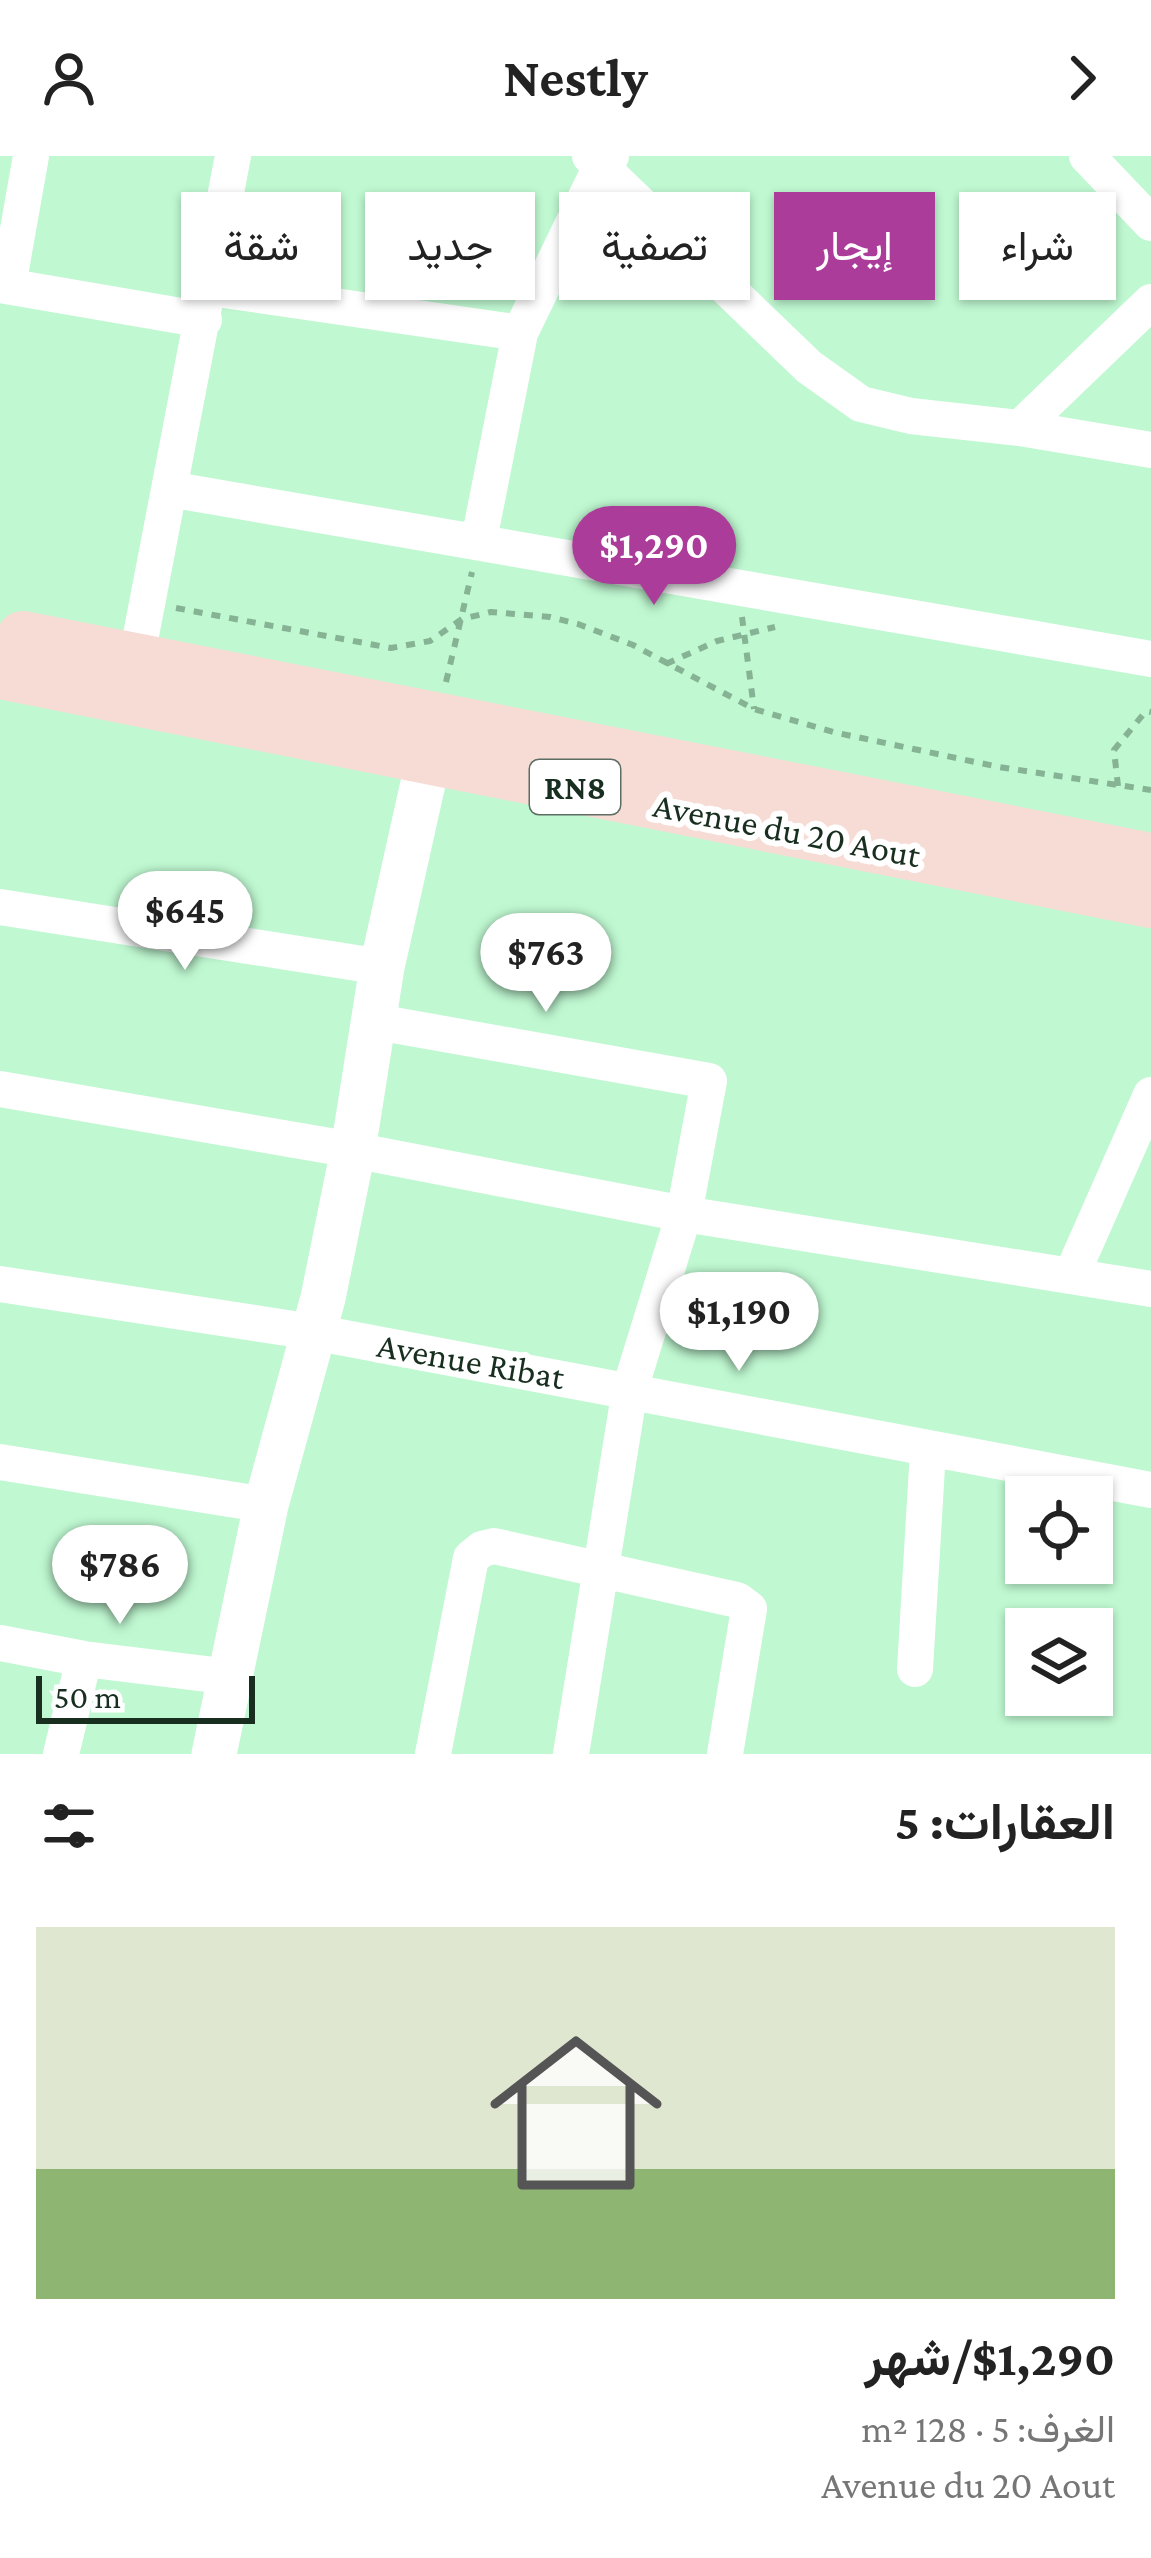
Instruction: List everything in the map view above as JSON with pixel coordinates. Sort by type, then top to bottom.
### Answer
[{"type":"main road","name":"Avenue du 20 Aout","points":[[0,634],[132,678],[433,739],[1151,901]]},
{"type":"main road","name":"Avenue du 20 Aout","points":[[0,672],[132,678]]},
{"type":"main road","name":"Avenue du 20 Aout","points":[[433,739],[1151,860]]},
{"type":"street","points":[[31,156],[4,285],[520,333]]},
{"type":"street","points":[[132,678],[232,156]]},
{"type":"street","points":[[1088,156],[1151,224]]},
{"type":"street","points":[[479,540],[520,333],[601,160],[809,367],[860,404],[911,416],[1151,450]]},
{"type":"street","points":[[1020,428],[1151,302]]},
{"type":"street","points":[[170,489],[1151,659]]},
{"type":"street","points":[[214,1754],[266,1505],[313,1332],[353,1150],[371,1021],[433,739]]},
{"type":"street","points":[[0,908],[382,967]]},
{"type":"street","points":[[371,1021],[709,1081],[684,1214],[630,1389],[571,1754]]},
{"type":"street","points":[[0,1089],[684,1214],[1151,1289]]},
{"type":"street","points":[[1072,1274],[1147,1113]]},
{"type":"street","name":"Avenue Ribat","points":[[0,1284],[313,1332],[1151,1490]]},
{"type":"street","points":[[915,1669],[928,1450]]},
{"type":"street","points":[[0,1462],[266,1505]]},
{"type":"street","points":[[433,1754],[471,1558],[494,1546],[737,1600],[748,1610],[725,1754]]},
{"type":"street","points":[[0,1643],[84,1659],[231,1676]]},
{"type":"street","points":[[61,1754],[84,1659]]},
{"type":"path","points":[[433,739],[479,540]]},
{"type":"path","points":[[738,586],[754,709]]},
{"type":"path","points":[[147,603],[391,648],[430,641],[462,619],[491,612],[550,617],[606,633],[754,709],[912,750],[1151,790]]},
{"type":"path","points":[[665,664],[744,633],[779,627]]},
{"type":"path","points":[[1118,786],[1114,750],[1146,711],[1151,712]]}]
